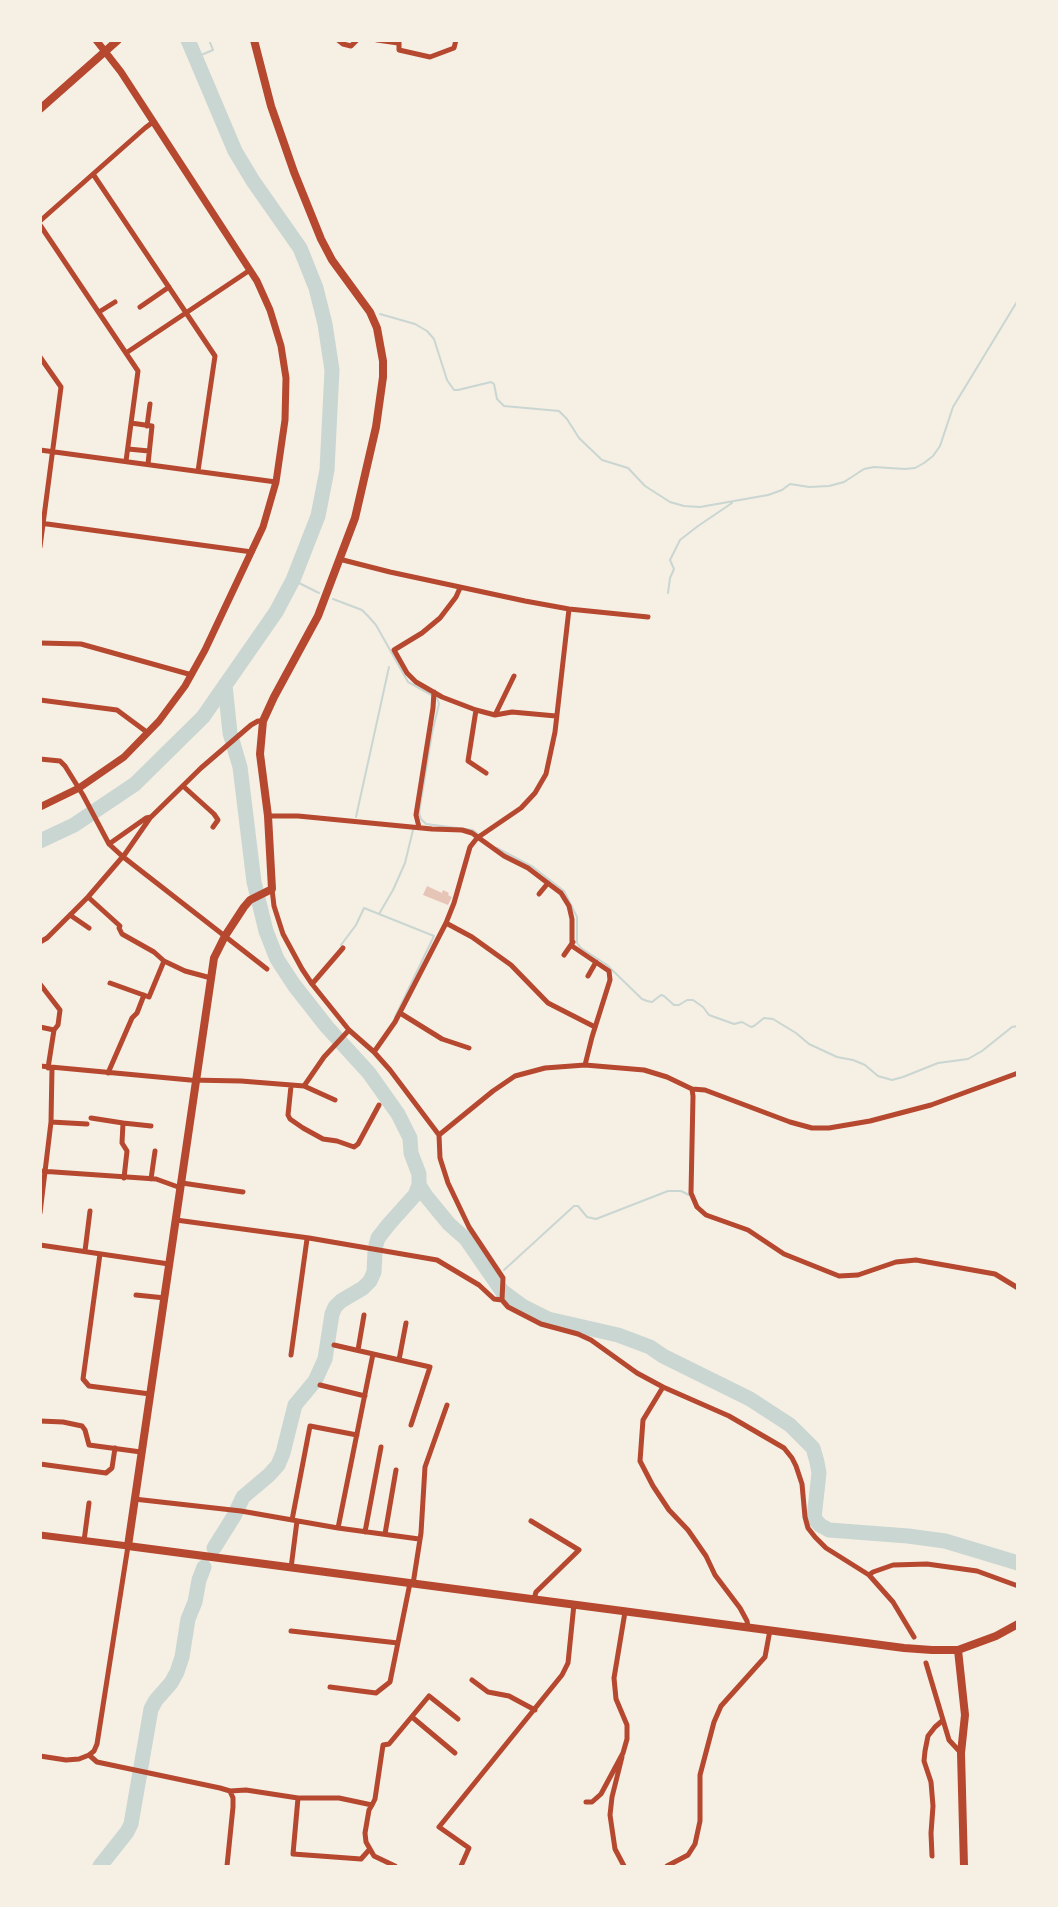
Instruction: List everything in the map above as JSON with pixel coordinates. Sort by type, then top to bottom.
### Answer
[{"type":"main road","points":[[40,109],[118,40]]},
{"type":"main road","points":[[254,40],[271,106],[304,199],[332,260],[370,312],[377,328],[381,345],[383,377],[376,427],[355,518],[318,616],[263,721],[261,754],[268,816],[268,891],[250,900],[225,936],[214,958],[128,1546],[904,1648],[958,1650],[1004,1633],[1017,1624]]},
{"type":"main road","points":[[958,1650],[965,1715],[961,1753],[964,1866]]},
{"type":"street","points":[[40,807],[81,791],[124,757],[172,705],[192,675],[263,527],[276,482],[285,420],[286,378],[281,346],[270,310],[257,281],[106,51],[96,40]]},
{"type":"street","points":[[338,40],[351,45],[357,40]]},
{"type":"street","points":[[377,40],[399,42],[399,51],[430,57],[454,48],[456,40]]},
{"type":"street","points":[[126,461],[138,371],[40,223],[153,122]]},
{"type":"street","points":[[93,174],[215,356],[198,471]]},
{"type":"street","points":[[126,353],[250,270]]},
{"type":"street","points":[[140,307],[169,287]]},
{"type":"street","points":[[99,312],[115,302]]},
{"type":"street","points":[[40,357],[61,387],[41,542]]},
{"type":"street","points":[[147,426],[150,404]]},
{"type":"street","points":[[131,423],[152,426],[148,464]]},
{"type":"street","points":[[128,449],[149,452]]},
{"type":"street","points":[[40,450],[276,482]]},
{"type":"street","points":[[42,524],[252,552]]},
{"type":"street","points":[[339,559],[390,573],[569,609],[648,617]]},
{"type":"street","points":[[460,588],[440,618],[422,633],[394,650],[406,673],[434,695],[495,716],[512,712],[556,716]]},
{"type":"street","points":[[375,1052],[400,1013],[446,923],[454,903],[466,856],[479,837],[521,808],[541,784],[550,761],[569,609]]},
{"type":"street","points":[[40,644],[81,644],[192,675]]},
{"type":"street","points":[[495,716],[514,676]]},
{"type":"street","points":[[419,827],[416,815],[434,695]]},
{"type":"street","points":[[40,700],[117,710],[148,733]]},
{"type":"street","points":[[476,710],[468,761],[486,773]]},
{"type":"street","points":[[40,944],[88,897],[123,856],[151,817],[251,725],[263,721]]},
{"type":"street","points":[[40,759],[60,761],[81,791],[108,841],[123,856],[267,969]]},
{"type":"street","points":[[183,786],[214,814],[218,820],[213,827]]},
{"type":"street","points":[[268,816],[298,816],[462,830],[479,837],[504,856],[528,868],[561,893],[569,906],[573,919],[572,946],[609,971],[610,980],[585,1065]]},
{"type":"street","points":[[108,841],[151,817]]},
{"type":"street","points":[[539,894],[548,883]]},
{"type":"street","points":[[268,891],[283,934],[312,984],[349,1030],[375,1052],[439,1135],[440,1158],[448,1183],[470,1227],[503,1278],[502,1299],[508,1307],[541,1324],[591,1340],[637,1373],[663,1388],[729,1416],[784,1448],[792,1458],[802,1484],[808,1528],[826,1548],[868,1575],[893,1602],[914,1637]]},
{"type":"street","points":[[88,897],[120,926],[122,934],[154,952],[164,961],[194,975],[211,978]]},
{"type":"street","points":[[70,915],[89,928]]},
{"type":"street","points":[[446,923],[472,937],[511,965],[548,1003],[595,1027]]},
{"type":"street","points":[[564,955],[573,942]]},
{"type":"street","points":[[312,984],[343,948]]},
{"type":"street","points":[[110,983],[149,997],[164,961]]},
{"type":"street","points":[[588,976],[596,962]]},
{"type":"street","points":[[40,984],[60,1010],[58,1026],[54,1030],[50,1068],[51,1122],[43,1172],[40,1213]]},
{"type":"street","points":[[108,1073],[144,995]]},
{"type":"street","points":[[400,1013],[442,1039],[469,1048]]},
{"type":"street","points":[[40,1027],[54,1030]]},
{"type":"street","points":[[304,1086],[315,1068],[349,1030]]},
{"type":"street","points":[[439,1135],[515,1076],[545,1068],[585,1065],[644,1070],[667,1077],[692,1089],[705,1090],[812,1128],[829,1128],[870,1121],[932,1106],[1017,1073]]},
{"type":"street","points":[[40,1066],[190,1080],[197,1078],[304,1086],[335,1100]]},
{"type":"street","points":[[291,1086],[288,1115],[290,1119],[323,1138],[354,1148],[379,1105]]},
{"type":"street","points":[[692,1089],[691,1193],[697,1207],[706,1215],[748,1230],[784,1254],[839,1276],[858,1275],[896,1262],[916,1260],[995,1274],[1017,1288]]},
{"type":"street","points":[[91,1118],[151,1126]]},
{"type":"street","points":[[51,1122],[87,1124]]},
{"type":"street","points":[[123,1123],[122,1143],[127,1151],[124,1178]]},
{"type":"street","points":[[151,1179],[155,1151]]},
{"type":"street","points":[[43,1172],[151,1179],[182,1186],[243,1192]]},
{"type":"street","points":[[85,1251],[90,1211]]},
{"type":"street","points":[[176,1220],[320,1239],[437,1260],[479,1285],[494,1299],[502,1299]]},
{"type":"street","points":[[291,1355],[307,1239]]},
{"type":"street","points":[[40,1245],[170,1264]]},
{"type":"street","points":[[100,1254],[83,1379],[89,1386],[150,1395]]},
{"type":"street","points":[[136,1295],[165,1298]]},
{"type":"street","points":[[358,1350],[364,1315]]},
{"type":"street","points":[[399,1360],[406,1323]]},
{"type":"street","points":[[334,1345],[430,1367],[411,1425]]},
{"type":"street","points":[[338,1528],[373,1354]]},
{"type":"street","points":[[320,1385],[365,1395]]},
{"type":"street","points":[[663,1388],[643,1420],[640,1461],[669,1510],[688,1530],[706,1556],[715,1575],[740,1608],[748,1627]]},
{"type":"street","points":[[330,1687],[376,1693],[390,1682],[419,1539],[425,1467],[447,1405]]},
{"type":"street","points":[[40,1421],[82,1426],[89,1445],[141,1452]]},
{"type":"street","points":[[291,1568],[294,1520],[310,1426],[357,1435]]},
{"type":"street","points":[[40,1464],[106,1473],[112,1468],[115,1448]]},
{"type":"street","points":[[365,1532],[381,1448]]},
{"type":"street","points":[[385,1534],[396,1470]]},
{"type":"street","points":[[134,1499],[241,1511],[419,1539]]},
{"type":"street","points":[[84,1541],[89,1503]]},
{"type":"street","points":[[531,1521],[579,1550],[536,1592],[534,1599]]},
{"type":"street","points":[[40,1535],[128,1546],[97,1744],[90,1755],[79,1759],[66,1760],[40,1756]]},
{"type":"street","points":[[868,1575],[893,1565],[927,1564],[977,1571],[1017,1586]]},
{"type":"street","points":[[462,1866],[469,1848],[439,1827],[562,1675],[568,1663],[574,1604]]},
{"type":"street","points":[[624,1866],[615,1849],[610,1815],[612,1797],[627,1739],[627,1725],[616,1700],[614,1678],[625,1612]]},
{"type":"street","points":[[667,1866],[688,1855],[695,1844],[700,1821],[700,1775],[714,1722],[721,1706],[765,1657],[770,1630]]},
{"type":"street","points":[[291,1631],[398,1643]]},
{"type":"street","points":[[926,1663],[949,1740],[961,1753]]},
{"type":"street","points":[[472,1680],[488,1692],[508,1696],[534,1710]]},
{"type":"street","points":[[379,1866],[369,1850],[365,1833],[369,1810],[375,1799],[383,1745],[389,1744],[429,1696],[458,1719]]},
{"type":"street","points":[[412,1717],[455,1753]]},
{"type":"street","points":[[932,1856],[931,1782],[924,1761],[928,1736],[942,1721]]},
{"type":"street","points":[[586,1802],[592,1802],[601,1794],[623,1753]]},
{"type":"street","points":[[90,1755],[97,1762],[230,1791],[246,1790],[298,1798],[339,1798],[372,1805]]},
{"type":"street","points":[[227,1866],[233,1807],[230,1791]]},
{"type":"street","points":[[298,1798],[293,1854],[361,1859],[369,1850]]},
{"type":"street","points":[[374,1856],[395,1866]]},
{"type":"building","points":[[427,886],[442,893],[443,890],[449,893],[448,895],[452,897],[448,905],[423,895]]},
{"type":"waterway","points":[[40,841],[74,825],[135,784],[203,717],[276,612],[293,580],[318,516],[327,470],[332,370],[325,324],[316,288],[300,248],[235,151],[188,40]]},
{"type":"waterway","points":[[194,58],[213,50],[209,40]]},
{"type":"waterway","points":[[380,314],[415,324],[427,331],[434,339],[447,380],[454,390],[491,382],[494,384],[497,399],[504,406],[559,411],[579,438],[602,460],[628,468],[645,486],[670,502],[700,507],[768,495],[790,484],[809,487],[829,486],[844,482],[864,469],[874,467],[905,469],[915,468],[924,463],[940,446],[953,407],[1018,300]]},
{"type":"waterway","points":[[668,593],[674,569],[670,560],[680,540],[732,503]]},
{"type":"waterway","points":[[293,580],[319,593]]},
{"type":"waterway","points":[[333,599],[362,610],[376,625],[408,682],[437,698],[439,704],[419,813],[421,819],[426,824],[473,830],[478,834]]},
{"type":"waterway","points":[[356,817],[389,667]]},
{"type":"waterway","points":[[225,685],[230,733],[240,767],[254,882],[266,931],[277,959],[294,985],[327,1027],[369,1073],[398,1114],[410,1138],[411,1153],[419,1174],[419,1185],[449,1224],[466,1239],[502,1291],[524,1307],[548,1319],[618,1335],[650,1347],[663,1356],[750,1399],[790,1425],[813,1448],[819,1473],[814,1518],[829,1530],[945,1541],[1018,1563]]},
{"type":"waterway","points":[[379,914],[405,863],[413,830]]},
{"type":"waterway","points":[[497,848],[533,867],[564,891],[577,917],[577,943],[607,965],[642,999],[647,1001],[652,1002],[661,995],[674,1005],[693,1000],[709,1015],[734,1024],[742,1022],[751,1027],[764,1018],[773,1019],[809,1044],[837,1057],[865,1065],[878,1076],[892,1080],[938,1063],[968,1059],[1012,1027],[1018,1026]]},
{"type":"waterway","points":[[341,945],[356,925],[364,908],[434,936],[395,1017]]},
{"type":"waterway","points":[[376,1245],[378,1238],[415,1195],[419,1185]]},
{"type":"waterway","points":[[504,1270],[574,1206],[578,1206],[587,1217],[596,1219],[668,1191],[681,1191],[689,1195]]},
{"type":"waterway","points":[[214,1548],[243,1497],[278,1465],[295,1405],[315,1381],[325,1359],[335,1307],[370,1281],[374,1272],[375,1252]]},
{"type":"waterway","points":[[100,1866],[131,1824],[151,1709],[177,1672],[182,1657],[188,1619],[204,1567]]}]
